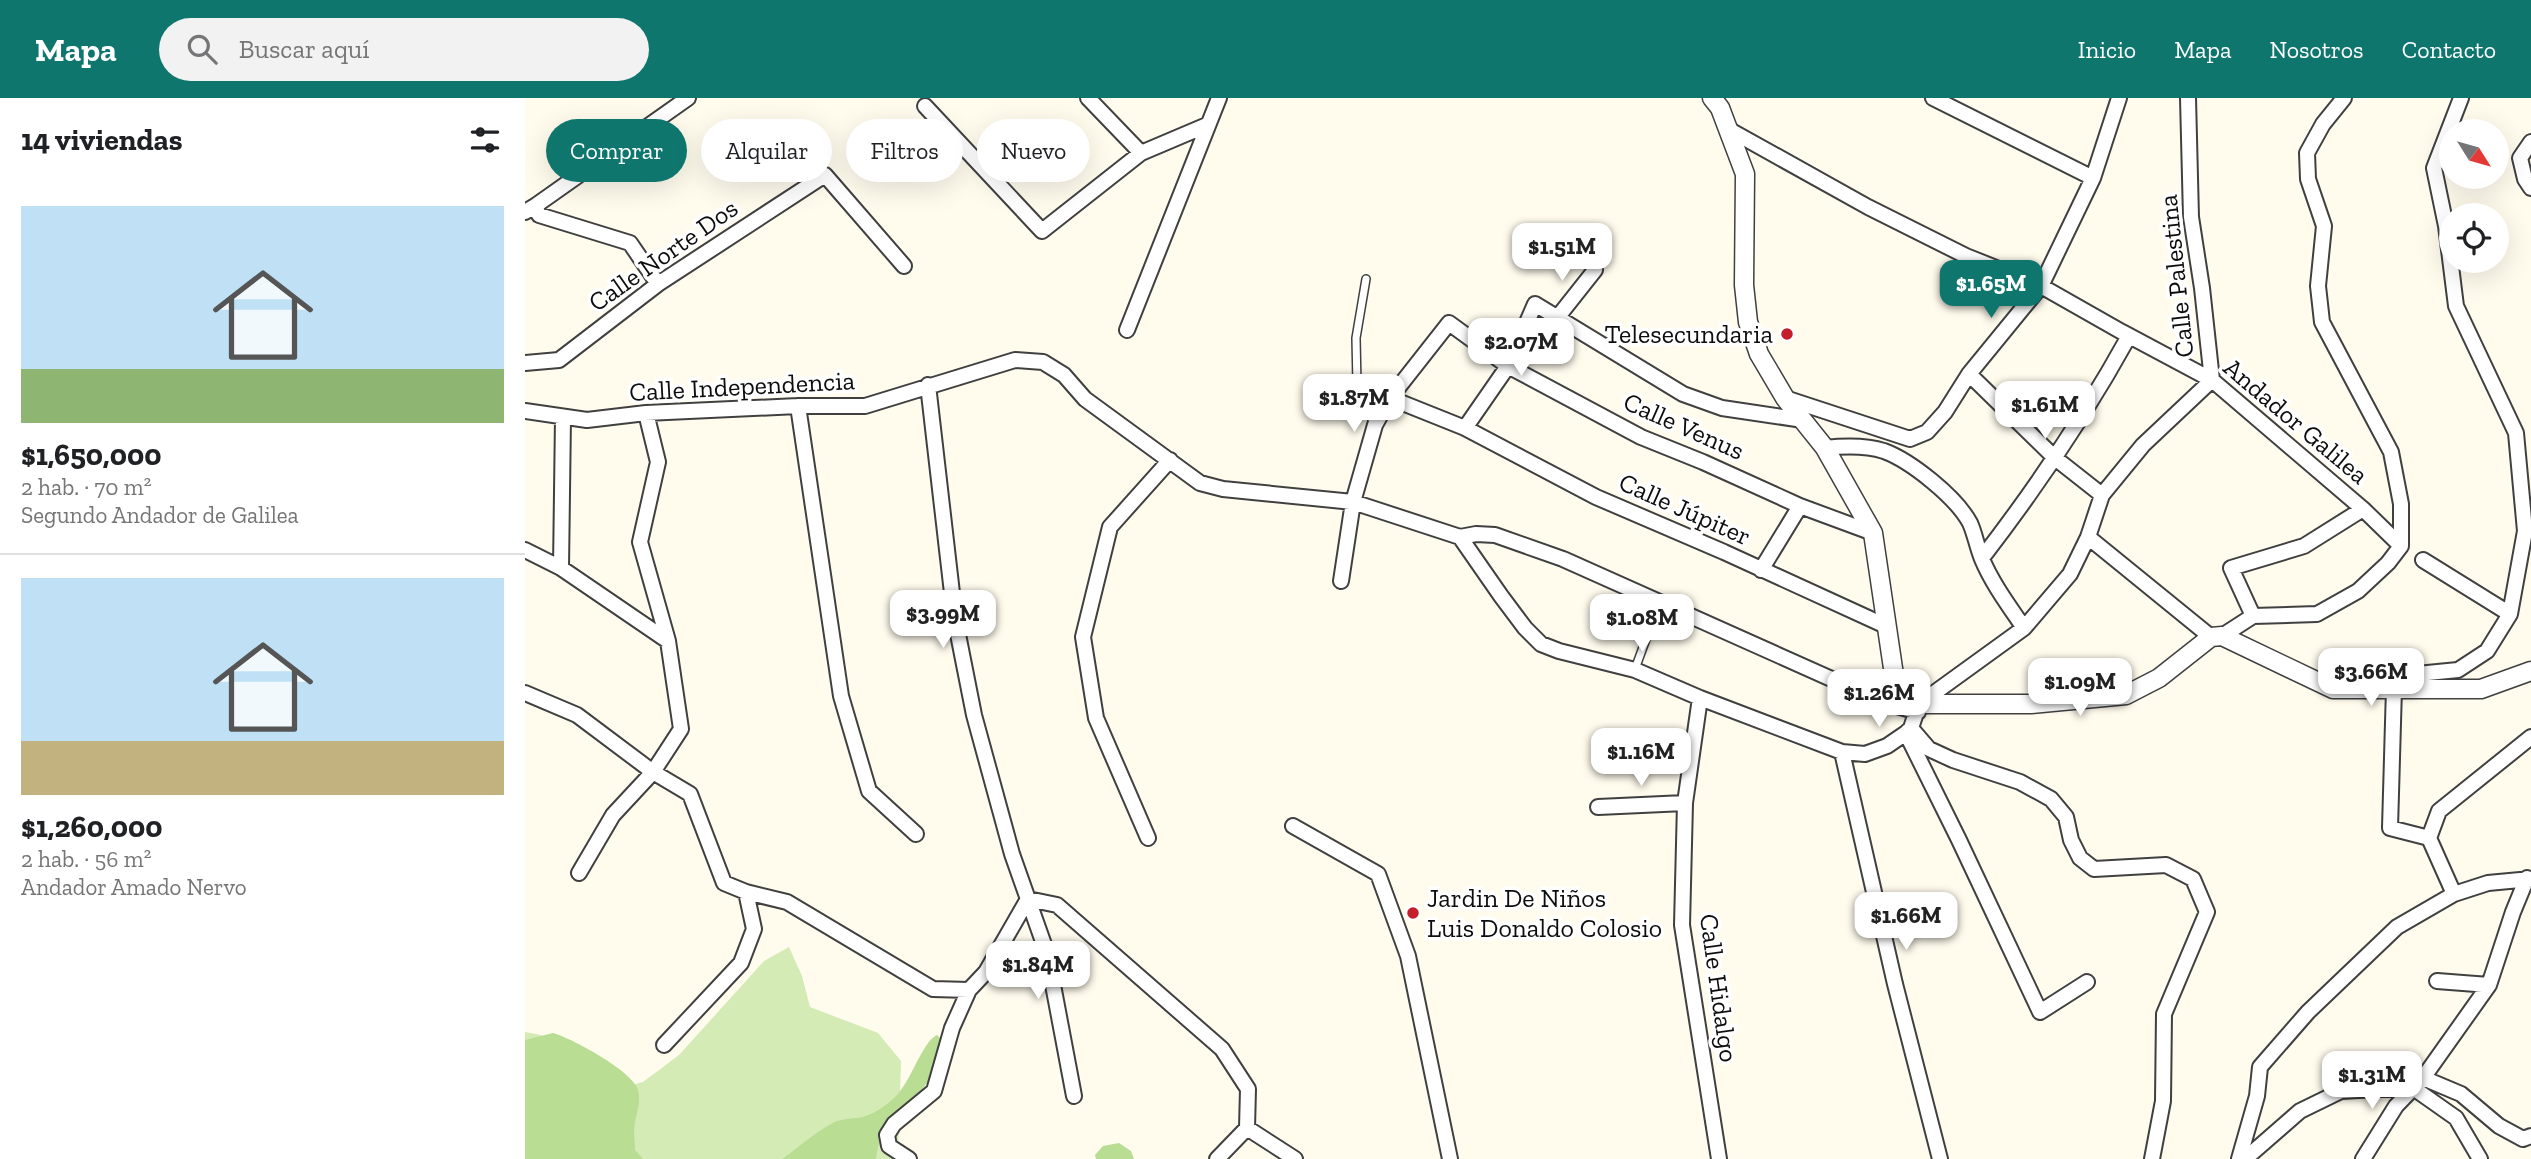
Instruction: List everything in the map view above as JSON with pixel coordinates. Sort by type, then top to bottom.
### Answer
[{"type":"street","points":[[658,284],[630,243],[538,215],[530,209],[688,98]]},
{"type":"street","points":[[1089,98],[1141,153]]},
{"type":"street","points":[[1127,330],[1219,98]]},
{"type":"street","points":[[1712,98],[1720,108],[1745,174],[1744,285],[1748,322],[1759,354],[1785,398],[1825,448],[1873,533],[1894,675],[1918,708]]},
{"type":"street","points":[[1933,98],[2093,178]]},
{"type":"street","points":[[1785,398],[1910,439],[1927,432],[1945,412],[1969,374],[2041,286],[2093,178],[2119,98]]},
{"type":"street","name":"Calle Palestina","points":[[1918,708],[2024,628],[2070,575],[2088,537],[2102,495],[2143,445],[2212,380],[2191,217],[2188,98]]},
{"type":"street","points":[[1918,708],[1908,731],[1887,746],[1865,754],[1842,752],[1635,670],[1559,651],[1542,644],[1525,628],[1460,537],[1495,535],[1563,559],[1883,702],[1918,708],[2031,704],[2126,695],[2159,678],[2216,637],[2253,616],[2316,614],[2358,591],[2388,563],[2401,546],[2401,504],[2391,452],[2322,322],[2318,286],[2324,226],[2308,179],[2307,153],[2323,124],[2344,98]]},
{"type":"street","points":[[2429,838],[2390,828],[2394,688],[2407,675],[2459,670],[2487,652],[2510,614],[2525,531],[2516,433],[2456,306],[2446,226],[2434,168],[2461,98]]},
{"type":"street","points":[[925,106],[1042,231],[1141,153],[1207,125]]},
{"type":"street","name":"Andador Galilea","points":[[1728,129],[1868,207],[1966,256],[2041,286],[2212,380],[2363,509],[2401,546]]},
{"type":"street","points":[[2531,142],[2520,158],[2525,179],[2531,188]]},
{"type":"street","name":"Calle Norte Dos","points":[[525,363],[559,360],[658,284],[825,175],[904,266]]},
{"type":"street","points":[[1557,318],[1595,270]]},
{"type":"street","points":[[1465,428],[1508,366],[1535,304],[1683,394],[1722,408],[1803,421]]},
{"type":"street","name":"Calle Venus","points":[[1390,398],[1449,323],[1508,366],[1641,437],[1800,506],[1873,533]]},
{"type":"street","points":[[1982,558],[2055,458],[2098,392],[2129,336]]},
{"type":"street","name":"Calle Independencia","points":[[525,411],[587,420],[646,413],[797,406],[865,406],[1014,360],[1043,362],[1064,375],[1085,399],[1200,483],[1223,489],[1353,502],[1460,537]]},
{"type":"street","points":[[1969,374],[2055,458],[2102,495]]},
{"type":"street","points":[[928,385],[955,619],[974,715],[1012,854],[1047,953],[1074,1096]]},
{"type":"street","points":[[1341,581],[1353,502],[1375,425],[1390,398]]},
{"type":"street","name":"Calle Júpiter","points":[[1390,398],[1465,428],[1596,497],[1888,627]]},
{"type":"street","points":[[797,406],[841,696],[869,791],[916,834]]},
{"type":"street","points":[[579,873],[613,815],[653,772],[681,729],[668,641],[640,542],[658,462],[646,413]]},
{"type":"street","points":[[561,568],[562,417]]},
{"type":"street","points":[[1825,448],[1851,446],[1884,451],[1918,471],[1952,498],[1970,523],[1994,583],[2024,628]]},
{"type":"street","points":[[1148,838],[1096,718],[1083,637],[1110,527],[1170,460]]},
{"type":"street","points":[[1761,570],[1800,506]]},
{"type":"street","points":[[2253,616],[2231,568],[2304,546],[2363,509]]},
{"type":"street","points":[[2088,537],[2216,637],[2333,689],[2480,689],[2531,671]]},
{"type":"street","points":[[525,550],[561,568],[668,641]]},
{"type":"street","points":[[2423,560],[2510,614]]},
{"type":"street","points":[[525,693],[577,715],[653,772],[690,794],[724,883],[746,892],[787,902],[933,989],[969,990]]},
{"type":"street","name":"Calle Hidalgo","points":[[1700,698],[1685,803],[1682,925],[1719,1159]]},
{"type":"street","points":[[1908,731],[2040,1012],[2087,982]]},
{"type":"street","points":[[1908,731],[1929,749],[1953,760],[2020,782],[2051,799],[2066,817],[2071,840],[2080,858],[2094,869],[2166,865],[2193,879],[2207,912],[2164,1014],[2163,1101],[2152,1159]]},
{"type":"street","points":[[2454,894],[2429,838],[2439,811],[2531,737]]},
{"type":"street","points":[[1842,752],[1895,984],[1940,1159]]},
{"type":"street","points":[[1598,807],[1685,803]]},
{"type":"street","points":[[1293,826],[1378,874],[1408,956],[1450,1159]]},
{"type":"street","points":[[2239,1159],[2257,1096],[2260,1067],[2308,1012],[2397,927],[2454,894],[2488,883],[2529,878]]},
{"type":"street","points":[[2363,1159],[2396,1106],[2417,1083],[2489,985],[2513,912],[2529,878]]},
{"type":"street","points":[[664,1045],[741,963],[754,929],[746,892]]},
{"type":"street","points":[[909,1159],[888,1146],[887,1135],[894,1124],[934,1091],[952,1028],[969,990],[986,972],[1028,899]]},
{"type":"street","points":[[1028,899],[1057,905],[1222,1049],[1248,1089],[1247,1128],[1217,1159]]},
{"type":"street","points":[[2437,981],[2489,985]]},
{"type":"street","points":[[2417,1083],[2456,1118],[2480,1159]]},
{"type":"street","points":[[2245,1159],[2300,1111],[2341,1091],[2417,1083],[2461,1094],[2499,1126],[2523,1139],[2531,1136]]},
{"type":"street","points":[[1247,1128],[1295,1159]]},
{"type":"lane","points":[[1366,279],[1356,338],[1357,385],[1375,425]]},
{"type":"lane","points":[[1635,670],[1649,631]]},
{"type":"green space","points":[[789,947],[802,976],[810,1007],[878,1033],[901,1061],[898,1159],[525,1159],[525,1032],[553,1039],[566,1046],[624,1087],[643,1082],[679,1055],[764,961]]},
{"type":"green space","points":[[553,1033],[600,1056],[634,1082],[639,1099],[634,1125],[635,1150],[643,1159],[525,1159],[525,1040]]},
{"type":"green space","points":[[937,1035],[943,1045],[934,1073],[881,1138],[876,1159],[782,1159],[831,1124],[867,1116],[888,1103],[901,1090],[926,1046]]},
{"type":"green space","points":[[1119,1143],[1131,1151],[1134,1159],[1096,1159],[1095,1155],[1103,1146]]},
{"type":"place","name":"Telesecundaria","points":[[1787,334]]},
{"type":"place","name":"Jardin De Niños Luis Donaldo Colosio","points":[[1413,913]]}]
